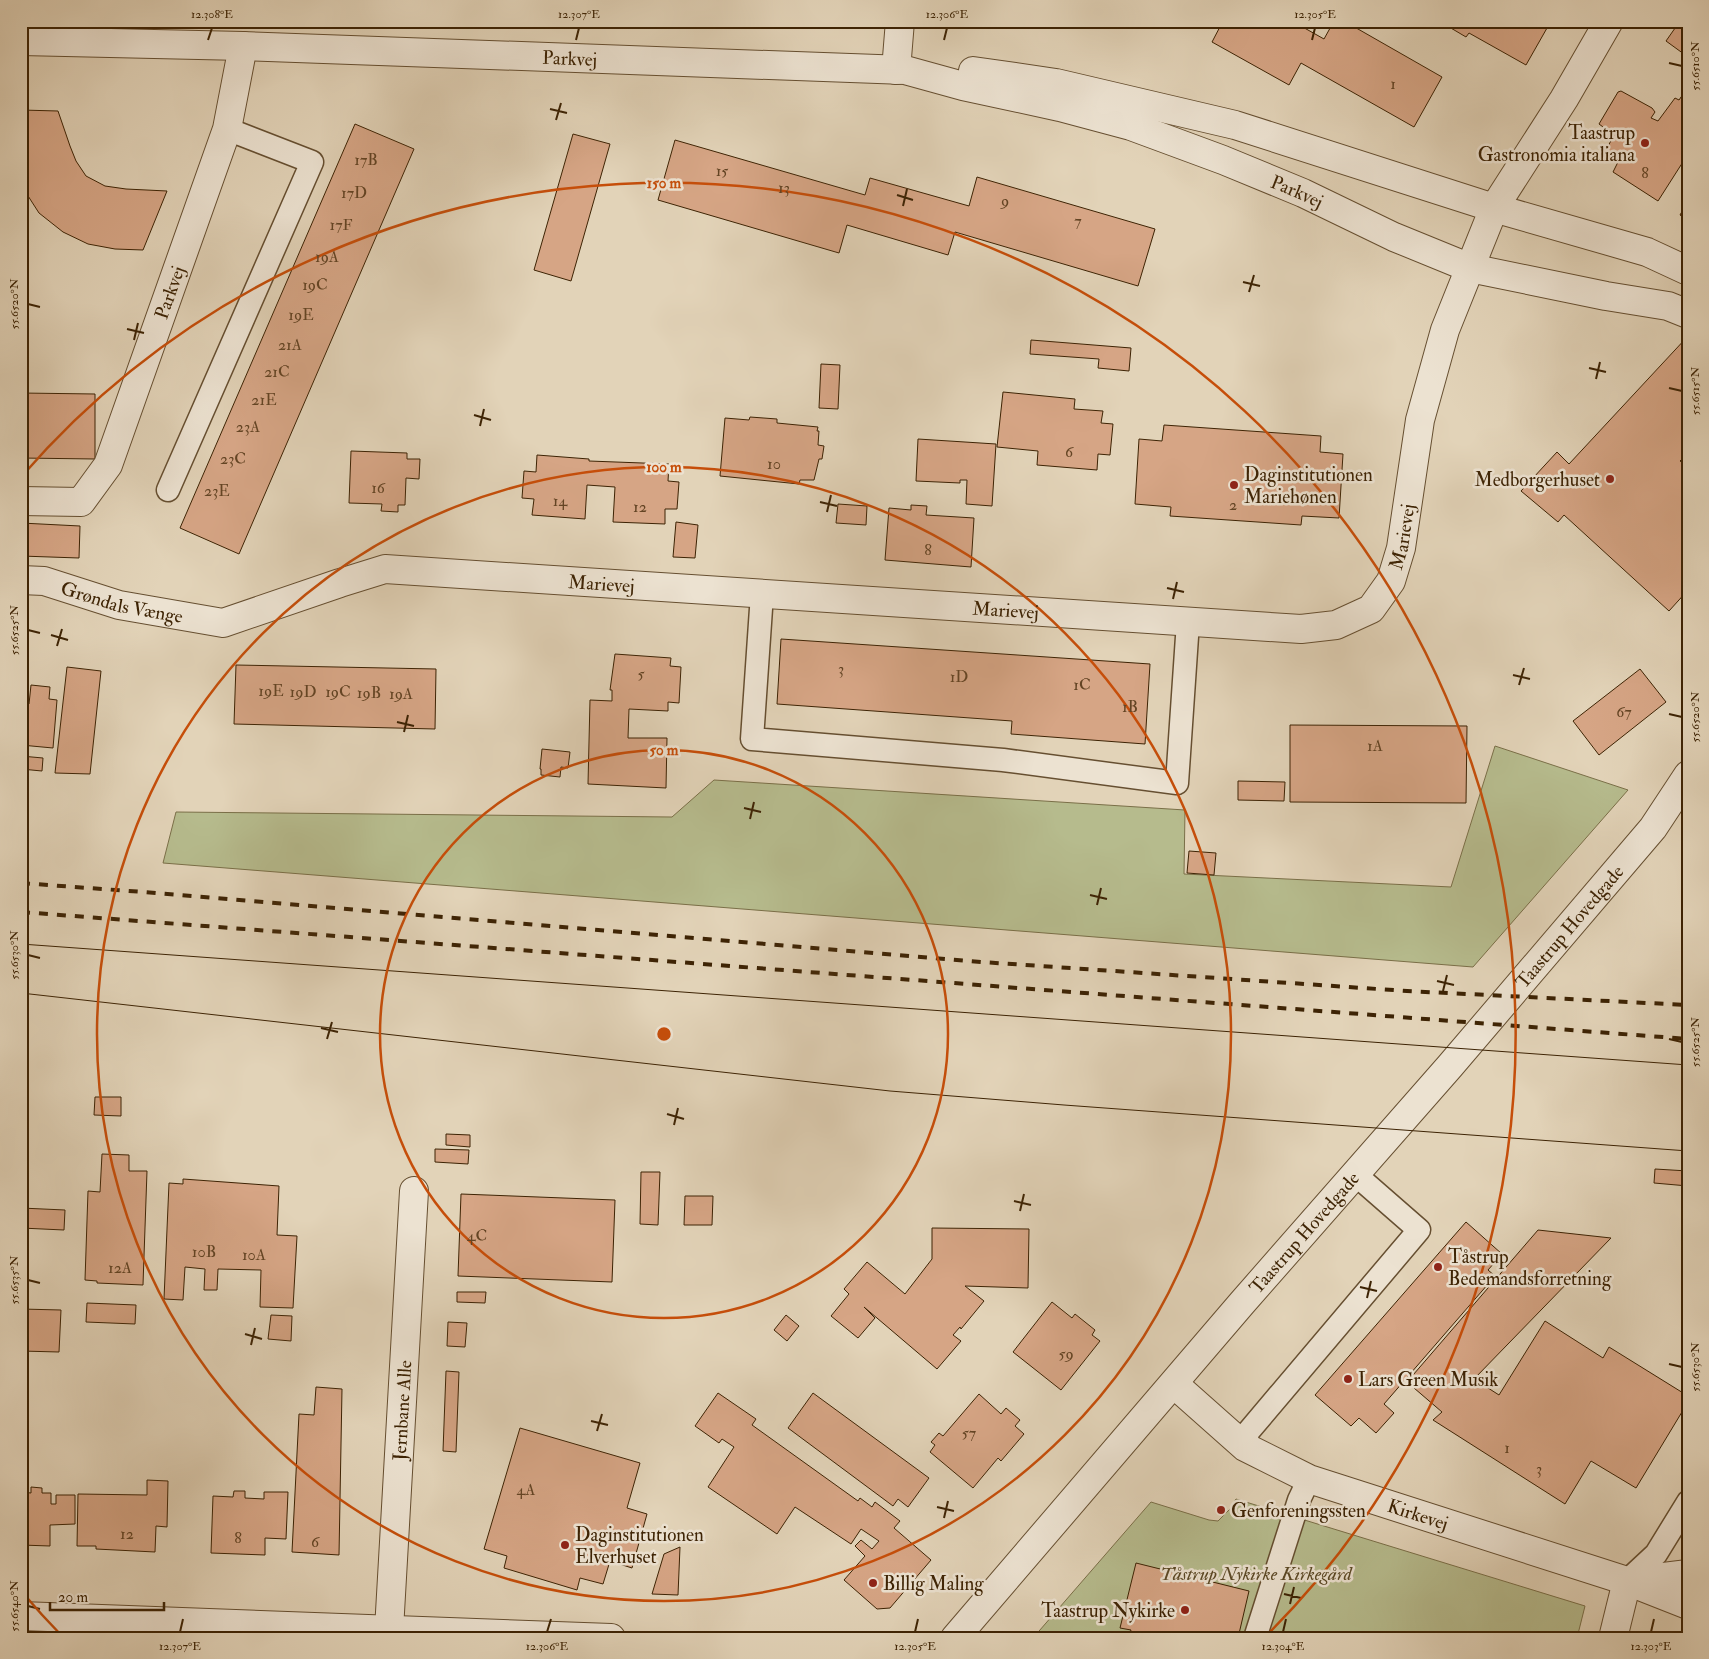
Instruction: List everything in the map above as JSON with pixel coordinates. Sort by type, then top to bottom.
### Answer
[{"type":"street","points":[[900,21],[901,70]]},
{"type":"street","name":"Marievej","points":[[223,623],[385,569],[1301,629],[1336,624],[1370,609],[1392,581],[1401,548],[1420,420],[1445,330],[1494,208],[1564,99],[1609,21]]},
{"type":"street","name":"Parkvej","points":[[21,40],[242,46],[901,70],[963,86],[1060,107],[1131,126],[1223,160],[1303,193],[1394,237],[1470,268],[1606,296],[1668,306],[1688,314]]},
{"type":"street","name":"Parkvej","points":[[21,501],[81,502],[108,465],[227,129],[242,46]]},
{"type":"street","name":"Parkvej","points":[[901,70],[924,64],[1056,83],[1236,125],[1494,208],[1647,252],[1688,271]]},
{"type":"street","name":"Grøndals Vænge","points":[[21,580],[44,582],[119,605],[223,623]]},
{"type":"street","name":"Taastrup Hovedgade","points":[[955,1638],[1242,1303],[1356,1176],[1653,828],[1688,775]]},
{"type":"street","name":"Taastrup Hovedgade","points":[[1653,828],[1688,802]]},
{"type":"street","name":"Jernbane Alle","points":[[388,1630],[414,1191]]},
{"type":"street","name":"Kirkevej","points":[[1174,1384],[1245,1447],[1309,1479],[1628,1581],[1688,1605]]},
{"type":"street","name":"Kirkevej","points":[[1628,1581],[1688,1574]]},
{"type":"street","points":[[1613,1638],[1628,1581]]},
{"type":"street","points":[[21,1616],[612,1638]]},
{"type":"lane","points":[[168,490],[312,162],[227,129]]},
{"type":"lane","points":[[762,594],[752,739],[1003,760],[1177,783],[1188,622]]},
{"type":"lane","points":[[1245,1447],[1248,1432],[1419,1230],[1356,1176]]},
{"type":"lane","points":[[1255,1638],[1300,1500],[1309,1479]]},
{"type":"lane","points":[[1628,1581],[1656,1554],[1688,1502]]},
{"type":"green space","points":[[1495,746],[1628,790],[1473,967],[163,863],[176,812],[672,817],[714,780],[1185,810],[1184,874],[1451,887]]},
{"type":"green space","name":"Tåstrup Nykirke Kirkegård","points":[[1236,1499],[1585,1606],[1577,1638],[1033,1638],[1151,1502],[1218,1521],[1230,1509]]},
{"type":"building","points":[[1223,21],[1292,21],[1324,39],[1334,21],[1344,21],[1442,77],[1414,127],[1301,63],[1289,85],[1212,42]]},
{"type":"building","points":[[1439,21],[1551,21],[1526,65],[1469,33],[1466,37]]},
{"type":"building","points":[[1680,21],[1688,21],[1688,57],[1666,41]]},
{"type":"building","points":[[1688,87],[1688,154],[1658,201],[1613,172],[1619,160],[1606,150],[1614,135],[1599,124],[1618,92],[1621,91],[1652,108],[1655,112],[1651,118],[1658,121],[1675,98],[1679,100]]},
{"type":"building","points":[[21,110],[58,111],[76,161],[86,176],[105,186],[167,191],[143,250],[115,249],[88,244],[63,232],[39,213],[21,185]]},
{"type":"building","points":[[355,124],[414,149],[239,554],[180,528]]},
{"type":"building","points":[[573,134],[610,144],[571,281],[534,270]]},
{"type":"building","points":[[675,140],[865,195],[870,178],[969,206],[977,177],[1155,229],[1138,286],[955,232],[948,255],[847,225],[839,253],[658,200]]},
{"type":"building","points":[[1688,201],[1688,220],[1680,215]]},
{"type":"building","name":"Medborgerhuset","points":[[1688,336],[1688,453],[1680,461],[1688,467],[1688,590],[1669,611],[1564,515],[1558,522],[1521,491],[1557,452],[1569,464]]},
{"type":"building","points":[[1031,340],[1131,348],[1129,371],[1098,368],[1099,359],[1030,354]]},
{"type":"building","points":[[821,364],[840,365],[838,409],[819,408]]},
{"type":"building","points":[[1003,392],[1075,399],[1074,409],[1103,411],[1101,423],[1113,424],[1110,455],[1098,454],[1097,470],[1037,465],[1038,451],[997,447]]},
{"type":"building","points":[[21,393],[95,394],[95,459],[21,458]]},
{"type":"building","points":[[750,417],[777,419],[777,423],[818,427],[818,445],[824,446],[822,459],[819,459],[814,480],[800,480],[799,484],[720,476],[725,418],[749,420]]},
{"type":"building","points":[[1164,425],[1321,436],[1320,452],[1343,454],[1339,518],[1302,516],[1301,525],[1170,516],[1171,507],[1135,504],[1139,439],[1162,441]]},
{"type":"building","points":[[918,439],[996,444],[992,506],[966,504],[967,480],[960,480],[960,483],[916,481]]},
{"type":"building","points":[[351,451],[407,453],[407,459],[420,459],[419,479],[406,478],[405,505],[398,505],[398,512],[381,511],[382,504],[349,503]]},
{"type":"building","points":[[537,455],[589,459],[589,461],[669,464],[668,481],[679,482],[677,509],[665,509],[665,524],[613,522],[615,487],[587,485],[585,519],[532,515],[534,499],[522,498],[524,471],[536,472]]},
{"type":"building","points":[[838,504],[867,506],[866,525],[836,523]]},
{"type":"building","points":[[911,505],[927,506],[926,515],[974,518],[971,567],[885,560],[889,508],[911,510]]},
{"type":"building","points":[[676,522],[698,525],[695,558],[673,557]]},
{"type":"building","points":[[21,523],[80,526],[79,558],[21,556]]},
{"type":"building","points":[[781,639],[1150,664],[1145,744],[1011,734],[1012,721],[777,704]]},
{"type":"building","points":[[615,654],[671,658],[670,666],[681,667],[679,703],[668,702],[668,711],[629,709],[628,738],[667,738],[666,788],[588,784],[590,700],[612,701],[612,690],[610,690]]},
{"type":"building","points":[[236,665],[436,669],[435,729],[234,724]]},
{"type":"building","points":[[67,667],[101,671],[90,774],[55,773]]},
{"type":"building","points":[[1640,669],[1666,702],[1599,755],[1573,721]]},
{"type":"building","points":[[31,685],[50,687],[49,699],[57,700],[53,748],[21,745],[21,709],[23,709],[24,703],[29,704]]},
{"type":"building","points":[[1290,725],[1467,726],[1466,803],[1290,802]]},
{"type":"building","points":[[542,749],[570,752],[568,768],[561,767],[560,777],[541,775]]},
{"type":"building","points":[[21,756],[43,758],[42,771],[21,769]]},
{"type":"building","points":[[1238,781],[1285,782],[1284,801],[1238,800]]},
{"type":"building","points":[[1189,851],[1216,853],[1214,875],[1187,873]]},
{"type":"building","points":[[95,1097],[121,1097],[121,1116],[94,1115]]},
{"type":"building","points":[[446,1134],[470,1135],[470,1147],[446,1145]]},
{"type":"building","points":[[435,1149],[469,1150],[468,1164],[435,1162]]},
{"type":"building","points":[[102,1154],[129,1155],[129,1171],[147,1171],[143,1285],[97,1283],[97,1281],[85,1280],[88,1191],[100,1192]]},
{"type":"building","points":[[1655,1169],[1688,1171],[1688,1186],[1654,1183]]},
{"type":"building","points":[[641,1172],[660,1172],[658,1225],[640,1224]]},
{"type":"building","points":[[183,1179],[279,1186],[277,1235],[297,1236],[293,1308],[260,1307],[261,1270],[218,1269],[217,1290],[204,1290],[205,1269],[185,1267],[183,1300],[164,1299],[169,1183],[183,1184]]},
{"type":"building","points":[[461,1194],[615,1200],[612,1282],[458,1276]]},
{"type":"building","points":[[685,1196],[713,1196],[712,1225],[684,1225]]},
{"type":"building","points":[[21,1208],[65,1210],[64,1230],[21,1228]]},
{"type":"building","points":[[1466,1222],[1502,1254],[1488,1270],[1495,1276],[1384,1404],[1394,1413],[1376,1433],[1359,1418],[1351,1426],[1315,1395]]},
{"type":"building","points":[[932,1228],[1029,1229],[1028,1288],[965,1286],[984,1301],[961,1329],[960,1327],[953,1335],[961,1341],[937,1369],[864,1307],[875,1318],[858,1338],[831,1316],[849,1294],[844,1289],[867,1262],[905,1294],[932,1259]]},
{"type":"building","points":[[1538,1230],[1611,1238],[1474,1379],[1499,1395],[1545,1321],[1603,1358],[1609,1347],[1688,1396],[1688,1402],[1636,1488],[1591,1461],[1565,1504],[1433,1420],[1442,1412],[1407,1382]]},
{"type":"building","points":[[457,1292],[486,1292],[485,1303],[457,1302]]},
{"type":"building","points":[[1052,1302],[1072,1318],[1075,1314],[1095,1330],[1092,1335],[1100,1341],[1061,1390],[1013,1352]]},
{"type":"building","points":[[87,1303],[136,1305],[135,1324],[86,1322]]},
{"type":"building","points":[[21,1309],[61,1310],[59,1352],[21,1351]]},
{"type":"building","points":[[271,1315],[292,1316],[291,1341],[268,1339]]},
{"type":"building","points":[[786,1315],[799,1326],[787,1341],[774,1330]]},
{"type":"building","points":[[448,1322],[467,1323],[465,1347],[447,1346]]},
{"type":"building","points":[[446,1371],[459,1372],[456,1452],[443,1451]]},
{"type":"building","points":[[316,1387],[342,1389],[339,1555],[292,1552],[299,1414],[314,1415]]},
{"type":"building","points":[[718,1393],[756,1419],[752,1425],[858,1501],[860,1498],[872,1507],[875,1502],[900,1521],[894,1528],[931,1560],[890,1608],[877,1609],[844,1580],[865,1556],[855,1546],[861,1540],[872,1549],[879,1541],[861,1529],[851,1544],[795,1507],[777,1534],[708,1487],[734,1447],[722,1439],[719,1443],[695,1426]]},
{"type":"building","points":[[813,1393],[929,1478],[908,1507],[898,1499],[893,1506],[788,1428]]},
{"type":"building","points":[[979,1394],[1001,1414],[1006,1408],[1020,1420],[1015,1426],[1024,1434],[1001,1461],[998,1458],[973,1488],[930,1452],[935,1445],[931,1442],[939,1433],[943,1436]]},
{"type":"building","points":[[520,1428],[640,1463],[627,1508],[647,1514],[632,1568],[610,1561],[603,1584],[580,1578],[577,1590],[504,1568],[507,1556],[484,1549]]},
{"type":"building","points":[[147,1480],[168,1481],[167,1527],[156,1526],[155,1552],[96,1549],[96,1546],[77,1546],[78,1494],[147,1495]]},
{"type":"building","points":[[31,1487],[42,1488],[42,1493],[51,1493],[51,1504],[56,1504],[56,1495],[75,1495],[75,1524],[50,1525],[50,1546],[21,1545],[21,1492],[31,1493]]},
{"type":"building","points":[[234,1491],[245,1491],[245,1498],[264,1499],[264,1492],[288,1492],[286,1539],[265,1538],[265,1555],[211,1553],[213,1496],[233,1497]]},
{"type":"building","points":[[680,1547],[678,1595],[652,1594],[664,1554]]},
{"type":"building","name":"Taastrup Nykirke","points":[[1136,1563],[1249,1591],[1238,1638],[1168,1638],[1162,1636],[1161,1638],[1123,1638],[1124,1635],[1129,1636],[1131,1630],[1120,1628]]},
{"type":"tram line","points":[[21,944],[1688,1065]]},
{"type":"tram line","points":[[21,993],[890,1091],[1688,1151]]},
{"type":"railway","points":[[21,883],[982,962],[1407,991],[1688,1005]]},
{"type":"railway","points":[[21,912],[1688,1039]]},
{"type":"place","name":"Taastrup Gastronomia italiana","points":[[1645,143]]},
{"type":"place","name":"Medborgerhuset","points":[[1610,479]]},
{"type":"place","name":"Daginstitutionen Mariehønen","points":[[1234,485]]},
{"type":"place","name":"Tåstrup Bedemandsforretning","points":[[1438,1267]]},
{"type":"place","name":"Lars Green Musik","points":[[1348,1379]]},
{"type":"place","name":"Genforeningssten","points":[[1221,1510]]},
{"type":"place","name":"Daginstitutionen Elverhuset","points":[[565,1545]]},
{"type":"place","name":"Billig Maling","points":[[873,1583]]},
{"type":"place","name":"Taastrup Nykirke","points":[[1185,1610]]}]
